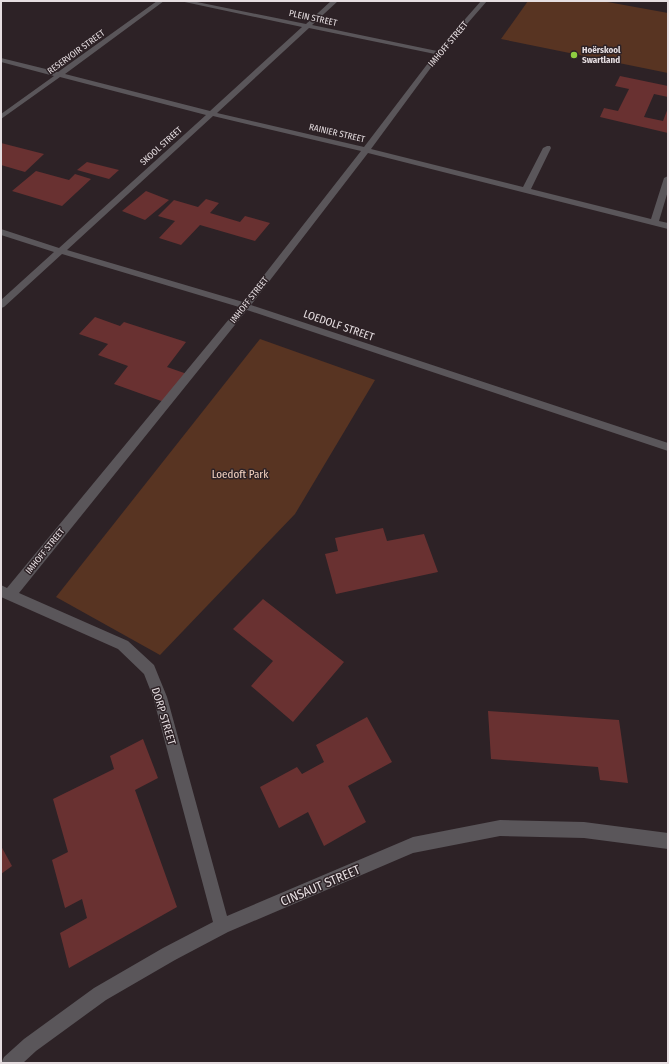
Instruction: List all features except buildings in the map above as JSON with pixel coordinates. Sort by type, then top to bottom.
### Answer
[{"type":"street","name":"RESERVOIR STREET","points":[[1,117],[161,1]]},
{"type":"street","name":"PLEIN STREET","points":[[183,1],[439,53]]},
{"type":"street","name":"SKOOL STREET","points":[[1,305],[335,1]]},
{"type":"street","name":"IMHOFF STREET","points":[[5,593],[245,306],[439,53],[484,1]]},
{"type":"street","name":"RAINIER STREET","points":[[1,60],[212,114],[366,150],[668,226]]},
{"type":"street","points":[[526,190],[548,148]]},
{"type":"street","points":[[654,222],[668,178]]},
{"type":"street","name":"LOEDOLF STREET","points":[[1,232],[245,306],[668,447]]},
{"type":"street","name":"DORP STREET","points":[[5,593],[123,645],[149,670],[160,697],[222,926]]},
{"type":"street","name":"CINSAUT STREET","points":[[10,1063],[30,1045],[100,994],[169,954],[222,926],[413,845],[500,828],[584,830],[668,841]]},
{"type":"green space","points":[[528,1],[602,1],[668,13],[668,73],[501,39]]},
{"type":"green space","name":"Loedoft Park","points":[[260,339],[375,380],[295,514],[160,655],[56,597]]},
{"type":"place","name":"Hoërskool Swartland","points":[[574,55]]}]
